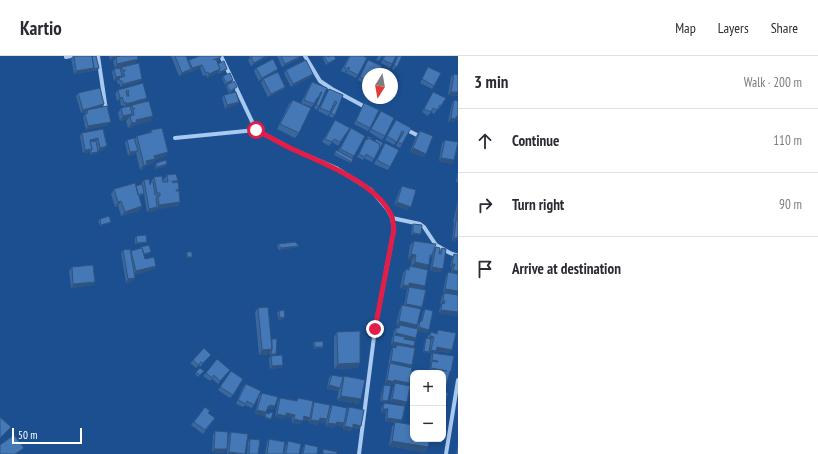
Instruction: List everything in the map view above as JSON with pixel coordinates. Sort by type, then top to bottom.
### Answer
[{"type":"street","points":[[98,56],[106,110]]},
{"type":"street","points":[[221,56],[256,130]]},
{"type":"street","points":[[305,56],[320,81],[373,111]]},
{"type":"street","points":[[398,125],[416,135]]},
{"type":"street","points":[[175,138],[256,130],[290,148],[336,168],[371,190],[388,210],[392,218],[394,229],[375,329],[359,454]]},
{"type":"street","points":[[392,218],[420,224],[424,227],[436,244],[458,256]]},
{"type":"street","points":[[446,454],[458,380]]},
{"type":"building","points":[[74,56],[92,56],[94,68],[76,71]]},
{"type":"building","points":[[92,56],[96,56],[99,68],[94,69]]},
{"type":"building","points":[[137,56],[138,59],[117,64],[116,57]]},
{"type":"building","points":[[175,56],[186,56],[191,69],[182,73]]},
{"type":"building","points":[[200,56],[221,56],[213,60],[216,59],[220,69],[209,74],[208,72],[206,73],[202,65],[192,68],[189,60]]},
{"type":"building","points":[[266,56],[254,63],[251,57]]},
{"type":"building","points":[[281,56],[301,56],[285,64]]},
{"type":"building","points":[[324,56],[334,56],[336,59],[328,63]]},
{"type":"building","points":[[350,56],[363,56],[367,58],[358,75],[348,70],[350,68],[348,67],[347,69],[344,68]]},
{"type":"building","points":[[385,56],[396,56],[392,64],[383,60]]},
{"type":"building","points":[[398,56],[402,56],[397,67],[394,65]]},
{"type":"building","points":[[273,59],[278,69],[262,78],[256,68]]},
{"type":"building","points":[[306,60],[313,74],[293,84],[286,70]]},
{"type":"building","points":[[368,60],[382,66],[381,68],[364,68]]},
{"type":"building","points":[[224,61],[227,69],[220,72],[218,64]]},
{"type":"building","points":[[139,63],[142,79],[123,84],[119,78],[125,76],[123,72],[126,70],[123,71],[122,67]]},
{"type":"building","points":[[428,67],[441,73],[434,86],[422,79]]},
{"type":"building","points":[[120,68],[122,76],[116,77],[114,69]]},
{"type":"building","points":[[278,72],[285,87],[271,94],[263,79]]},
{"type":"building","points":[[230,73],[233,80],[226,83],[223,76]]},
{"type":"building","points":[[454,74],[458,75],[458,92],[451,92]]},
{"type":"building","points":[[234,81],[237,87],[230,91],[227,85]]},
{"type":"building","points":[[312,82],[327,88],[319,106],[316,105],[322,92],[314,104],[304,100]]},
{"type":"building","points":[[143,83],[147,98],[126,104],[126,102],[124,103],[122,97],[120,98],[118,90]],"holes":[[[128,90],[129,96],[127,96],[126,91]]]},
{"type":"building","points":[[100,88],[104,104],[83,110],[78,93]]},
{"type":"building","points":[[329,89],[343,95],[335,115],[331,113],[337,102],[335,101],[330,112],[320,108]]},
{"type":"building","points":[[236,92],[239,102],[227,105],[224,95]]},
{"type":"building","points":[[433,92],[446,98],[437,110],[433,108],[431,112],[424,109]]},
{"type":"building","points":[[293,100],[311,108],[299,133],[280,124]]},
{"type":"building","points":[[454,100],[458,101],[458,117],[456,116],[456,119],[451,118]]},
{"type":"building","points":[[149,101],[153,116],[136,120],[137,122],[132,123],[130,116],[134,115],[133,110],[135,108],[133,109],[132,105]]},
{"type":"building","points":[[364,104],[379,110],[370,128],[356,121]]},
{"type":"building","points":[[107,106],[111,122],[88,126],[85,114],[88,113],[87,110]]},
{"type":"building","points":[[130,106],[132,114],[123,116],[121,108]]},
{"type":"building","points":[[381,111],[394,118],[385,136],[371,129]]},
{"type":"building","points":[[335,120],[350,128],[340,142],[334,139],[332,142],[325,139]]},
{"type":"building","points":[[396,120],[411,128],[402,144],[398,142],[404,132],[402,131],[397,142],[387,136]]},
{"type":"building","points":[[162,128],[168,152],[154,156],[155,159],[146,161],[147,165],[144,165],[137,136],[152,132],[151,130]]},
{"type":"building","points":[[351,128],[365,136],[354,156],[340,149]]},
{"type":"building","points":[[103,129],[107,146],[100,148],[98,138],[90,140],[92,149],[85,150],[82,133]]},
{"type":"building","points":[[420,131],[433,136],[426,154],[413,148]]},
{"type":"building","points":[[134,138],[138,151],[130,152],[127,140]]},
{"type":"building","points":[[368,138],[380,144],[374,159],[366,154],[365,157],[359,154],[366,139],[367,140]]},
{"type":"building","points":[[376,139],[383,143],[380,148],[380,144],[375,141]]},
{"type":"building","points":[[445,140],[458,142],[454,160],[441,158]]},
{"type":"building","points":[[96,141],[98,152],[91,153],[92,149],[90,142]]},
{"type":"building","points":[[385,143],[399,150],[390,167],[377,160]]},
{"type":"building","points":[[336,150],[353,159],[352,162],[335,153]]},
{"type":"building","points":[[166,160],[167,164],[157,167],[156,163]]},
{"type":"building","points":[[176,174],[178,181],[172,181],[173,183],[178,182],[179,189],[176,191],[179,191],[180,202],[159,205],[158,196],[160,196],[160,193],[157,193],[154,177],[162,176],[163,182],[168,182],[167,175]]},
{"type":"building","points":[[149,179],[150,185],[151,182],[153,182],[155,195],[157,195],[157,207],[149,209],[144,180]]},
{"type":"building","points":[[135,183],[142,206],[125,212],[121,201],[118,202],[114,189]]},
{"type":"building","points":[[142,184],[144,193],[138,195],[136,186]]},
{"type":"building","points":[[402,186],[416,190],[411,207],[397,202]]},
{"type":"building","points":[[458,207],[458,219],[456,219]]},
{"type":"building","points":[[109,216],[111,222],[101,225],[100,219]]},
{"type":"building","points":[[456,220],[458,220],[458,236],[457,238],[454,238]]},
{"type":"building","points":[[413,224],[422,225],[421,234],[413,233]]},
{"type":"building","points":[[146,235],[147,242],[137,243],[136,236]]},
{"type":"building","points":[[414,241],[436,244],[432,255],[430,255],[429,265],[415,262],[416,255],[411,254]]},
{"type":"building","points":[[295,242],[299,246],[281,248],[278,244]]},
{"type":"building","points":[[149,245],[151,252],[144,254],[141,247]]},
{"type":"building","points":[[436,247],[440,248],[439,254],[441,254],[442,248],[446,249],[443,269],[432,267]]},
{"type":"building","points":[[142,248],[145,259],[154,257],[156,266],[136,271],[131,251]]},
{"type":"building","points":[[130,249],[135,278],[128,279],[123,250]]},
{"type":"building","points":[[187,252],[192,252],[192,257],[187,257]]},
{"type":"building","points":[[454,254],[458,255],[458,271],[453,270],[455,264],[452,264]]},
{"type":"building","points":[[93,265],[95,282],[73,284],[72,267]]},
{"type":"building","points":[[410,266],[428,270],[425,286],[409,283],[409,286],[403,285],[406,269],[409,270]]},
{"type":"building","points":[[448,272],[458,274],[458,291],[445,289]]},
{"type":"building","points":[[409,287],[426,290],[422,307],[406,304]]},
{"type":"building","points":[[444,293],[458,295],[458,312],[441,310],[442,303],[444,304],[445,301],[443,301]]},
{"type":"building","points":[[402,305],[421,309],[417,325],[399,321]]},
{"type":"building","points":[[268,307],[272,349],[262,350],[258,308]]},
{"type":"building","points":[[425,309],[433,311],[429,330],[419,327]]},
{"type":"building","points":[[284,310],[285,317],[280,318],[279,311]]},
{"type":"building","points":[[400,325],[418,329],[416,338],[396,333],[396,328],[399,328]]},
{"type":"building","points":[[438,330],[456,333],[452,350],[437,347],[436,351],[431,350],[434,337],[430,336],[431,332],[437,334]]},
{"type":"building","points":[[360,331],[360,363],[338,364],[337,332]]},
{"type":"building","points":[[394,335],[415,341],[414,346],[393,342]]},
{"type":"building","points":[[426,338],[431,339],[429,352],[424,351]]},
{"type":"building","points":[[272,339],[277,339],[276,354],[271,354]]},
{"type":"building","points":[[323,341],[323,347],[315,347],[314,342]]},
{"type":"building","points":[[397,345],[415,348],[412,365],[391,361],[393,347],[396,348]]},
{"type":"building","points":[[204,348],[211,355],[203,363],[201,362],[198,365],[193,360]]},
{"type":"building","points":[[433,353],[454,356],[446,387],[447,371],[431,368],[432,361],[438,362],[432,360]]},
{"type":"building","points":[[282,355],[283,365],[272,366],[271,356]]},
{"type":"building","points":[[217,359],[230,370],[220,381],[214,375],[212,378],[206,373]]},
{"type":"building","points":[[390,363],[412,368],[410,370],[409,383],[387,380]]},
{"type":"building","points":[[200,368],[204,371],[200,375],[196,372]]},
{"type":"building","points":[[231,371],[243,379],[233,395],[220,387]]},
{"type":"building","points":[[332,375],[343,377],[340,388],[329,385]]},
{"type":"building","points":[[344,376],[365,380],[361,399],[341,396]]},
{"type":"building","points":[[395,383],[410,386],[407,402],[392,399]]},
{"type":"building","points":[[246,384],[261,391],[254,405],[247,401],[246,404],[238,400]]},
{"type":"building","points":[[384,385],[391,386],[388,401],[382,400]]},
{"type":"building","points":[[262,393],[278,397],[275,406],[268,406],[266,412],[257,410]]},
{"type":"building","points":[[280,398],[297,401],[298,398],[313,401],[310,418],[304,416],[303,421],[294,419],[295,415],[286,413],[286,416],[277,414]]},
{"type":"building","points":[[314,402],[330,405],[327,419],[320,418],[319,421],[311,420]]},
{"type":"building","points":[[384,403],[405,406],[402,420],[387,418],[388,409],[383,409]]},
{"type":"building","points":[[332,405],[347,408],[344,423],[328,423]]},
{"type":"building","points":[[205,407],[210,411],[208,413],[215,418],[205,430],[194,422]]},
{"type":"building","points":[[349,407],[364,410],[361,426],[353,424],[353,428],[345,426]]},
{"type":"building","points":[[270,412],[273,413],[271,419],[265,417],[266,413],[269,414]]},
{"type":"building","points":[[0,417],[11,427],[0,438]]},
{"type":"building","points":[[395,422],[410,424],[410,442],[429,442],[428,447],[392,441]]},
{"type":"building","points":[[215,431],[228,432],[227,449],[214,449]]},
{"type":"building","points":[[231,432],[248,434],[245,454],[229,452]]},
{"type":"building","points":[[14,435],[24,448],[15,454],[0,454],[0,445]]},
{"type":"building","points":[[250,439],[260,440],[258,454],[249,454]]},
{"type":"building","points":[[269,439],[285,442],[283,454],[267,454]]},
{"type":"building","points":[[288,441],[301,444],[299,454],[286,454]]},
{"type":"building","points":[[305,444],[318,447],[317,454],[303,454]]},
{"type":"building","points":[[323,449],[337,452],[337,454],[323,454]]},
{"type":"route","points":[[256,130],[290,148],[336,168],[371,190],[388,210],[392,218],[394,229],[375,329]]}]
